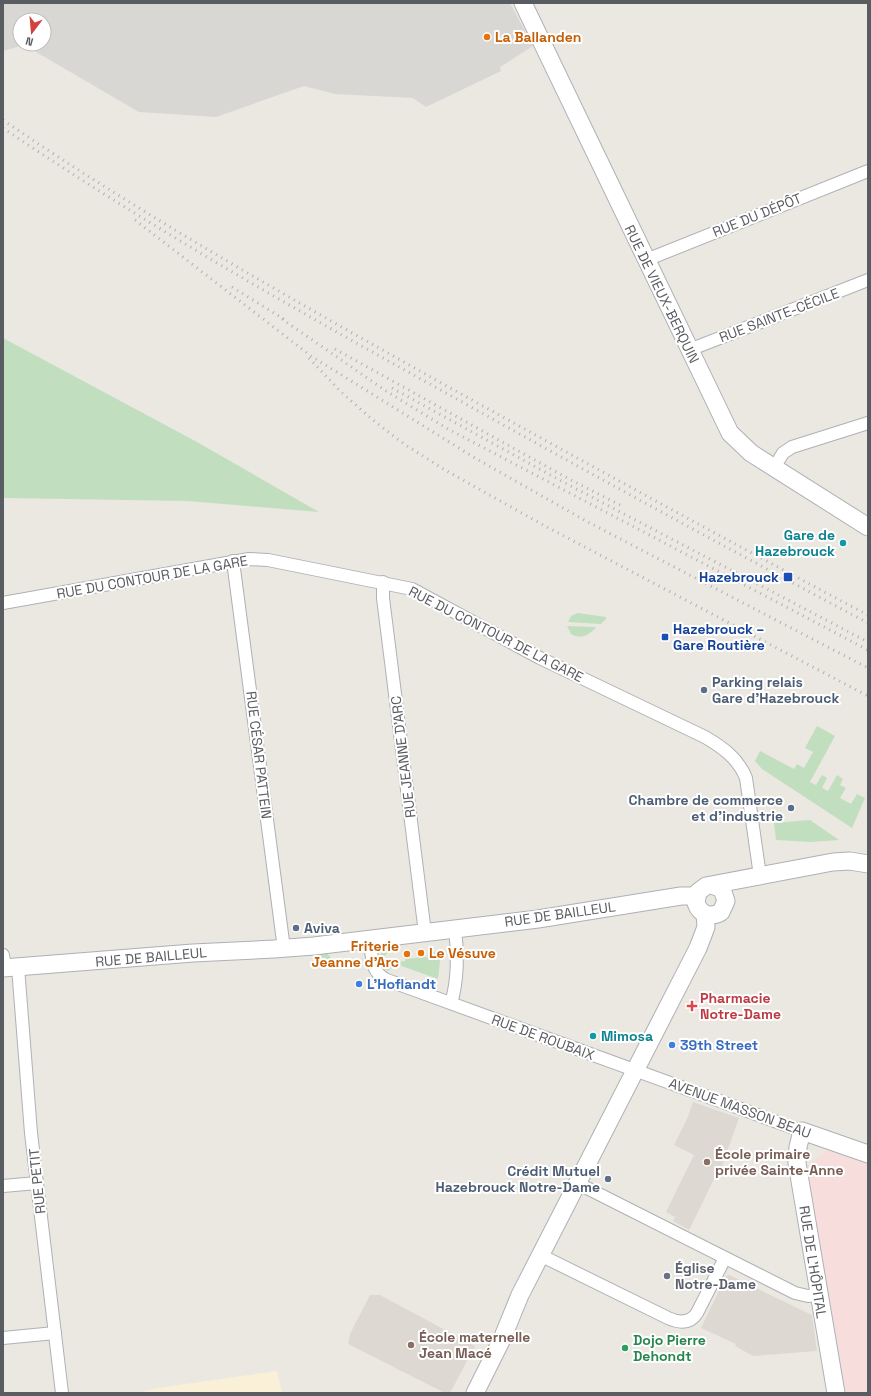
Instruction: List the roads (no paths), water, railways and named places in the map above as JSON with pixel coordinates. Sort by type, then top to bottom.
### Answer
[{"type":"main road","name":"RUE DE VIEUX-BERQUIN","points":[[523,3],[730,433],[751,453],[868,526]]},
{"type":"main road","points":[[868,864],[850,861],[833,862],[712,885],[702,888],[696,896],[697,907],[717,909],[736,891],[821,870],[845,868],[868,872]]},
{"type":"main road","points":[[475,1393],[502,1339],[520,1295],[540,1255],[698,948],[712,928],[722,889],[712,885]]},
{"type":"main road","name":"RUE DE BAILLEUL","points":[[7,965],[193,953],[284,949],[544,918],[681,896],[696,896]]},
{"type":"main road","name":"AVENUE MASSON BEAU","points":[[802,1131],[868,1154]]},
{"type":"main road","name":"RUE DE L'HÔPITAL","points":[[802,1131],[798,1147],[797,1163],[818,1295],[836,1393]]},
{"type":"main road","points":[[463,1393],[498,1327],[520,1295]]},
{"type":"street","name":"RUE DU DÉPÔT","points":[[646,260],[868,171]]},
{"type":"street","name":"RUE SAINTE-CÉCILE","points":[[689,350],[868,280]]},
{"type":"street","points":[[774,468],[783,453],[792,447],[868,423]]},
{"type":"street","name":"RUE DU CONTOUR DE LA GARE","points":[[3,603],[249,559],[268,560],[412,589],[529,653],[705,737],[726,750],[739,765],[746,778],[760,876]]},
{"type":"street","name":"RUE CÉSAR PATTEIN","points":[[233,561],[284,949]]},
{"type":"street","name":"RUE JEANNE D'ARC","points":[[383,582],[385,613],[425,933]]},
{"type":"street","points":[[451,1003],[454,991],[457,946],[455,929]]},
{"type":"street","name":"RUE DE ROUBAIX","points":[[370,939],[373,966],[381,976],[634,1071]]},
{"type":"street","name":"RUE PETIT","points":[[7,965],[37,1182],[62,1393]]},
{"type":"street","name":"AVENUE MASSON BEAU","points":[[634,1071],[802,1131]]},
{"type":"street","points":[[3,1186],[37,1182]]},
{"type":"street","points":[[577,1183],[795,1293],[808,1296],[818,1295]]},
{"type":"street","points":[[540,1255],[668,1318],[681,1322],[692,1320],[698,1313],[725,1258]]},
{"type":"street","points":[[3,1338],[55,1333]]},
{"type":"railway","points":[[3,120],[111,191],[277,290],[445,385],[709,530],[868,615]]},
{"type":"railway","points":[[3,128],[109,197],[272,295],[598,477],[868,623]]},
{"type":"railway","points":[[135,220],[311,356],[475,458],[586,521],[868,668]]},
{"type":"railway","points":[[232,287],[287,321]]},
{"type":"railway","points":[[282,319],[386,391],[448,429],[868,650]]},
{"type":"railway","points":[[335,349],[569,479],[624,507]]},
{"type":"railway","points":[[309,358],[340,391],[373,420],[404,444],[445,470],[545,526],[868,696]]},
{"type":"railway","points":[[392,388],[565,483],[868,642]]},
{"type":"place","name":"La Ballanden","points":[[487,37]]},
{"type":"place","name":"Gare de Hazebrouck","points":[[843,543]]},
{"type":"place","name":"Hazebrouck","points":[[788,577]]},
{"type":"place","name":"Hazebrouck – Gare Routière","points":[[665,637]]},
{"type":"place","name":"Parking relais Gare d'Hazebrouck","points":[[704,690]]},
{"type":"place","name":"Chambre de commerce et d'industrie","points":[[791,808]]},
{"type":"place","name":"Aviva","points":[[296,928]]},
{"type":"place","name":"Le Vésuve","points":[[421,953]]},
{"type":"place","name":"Friterie Jeanne d'Arc","points":[[407,954]]},
{"type":"place","name":"L'Hoflandt","points":[[359,984]]},
{"type":"place","name":"Pharmacie Notre-Dame","points":[[692,1006]]},
{"type":"place","name":"Mimosa","points":[[593,1036]]},
{"type":"place","name":"39th Street","points":[[672,1045]]},
{"type":"place","name":"École primaire privée Sainte-Anne","points":[[707,1162]]},
{"type":"place","name":"Crédit Mutuel Hazebrouck Notre-Dame","points":[[608,1179]]},
{"type":"place","name":"Église Notre-Dame","points":[[667,1276]]},
{"type":"place","name":"École maternelle Jean Macé","points":[[411,1345]]},
{"type":"place","name":"Dojo Pierre Dehondt","points":[[625,1348]]}]
